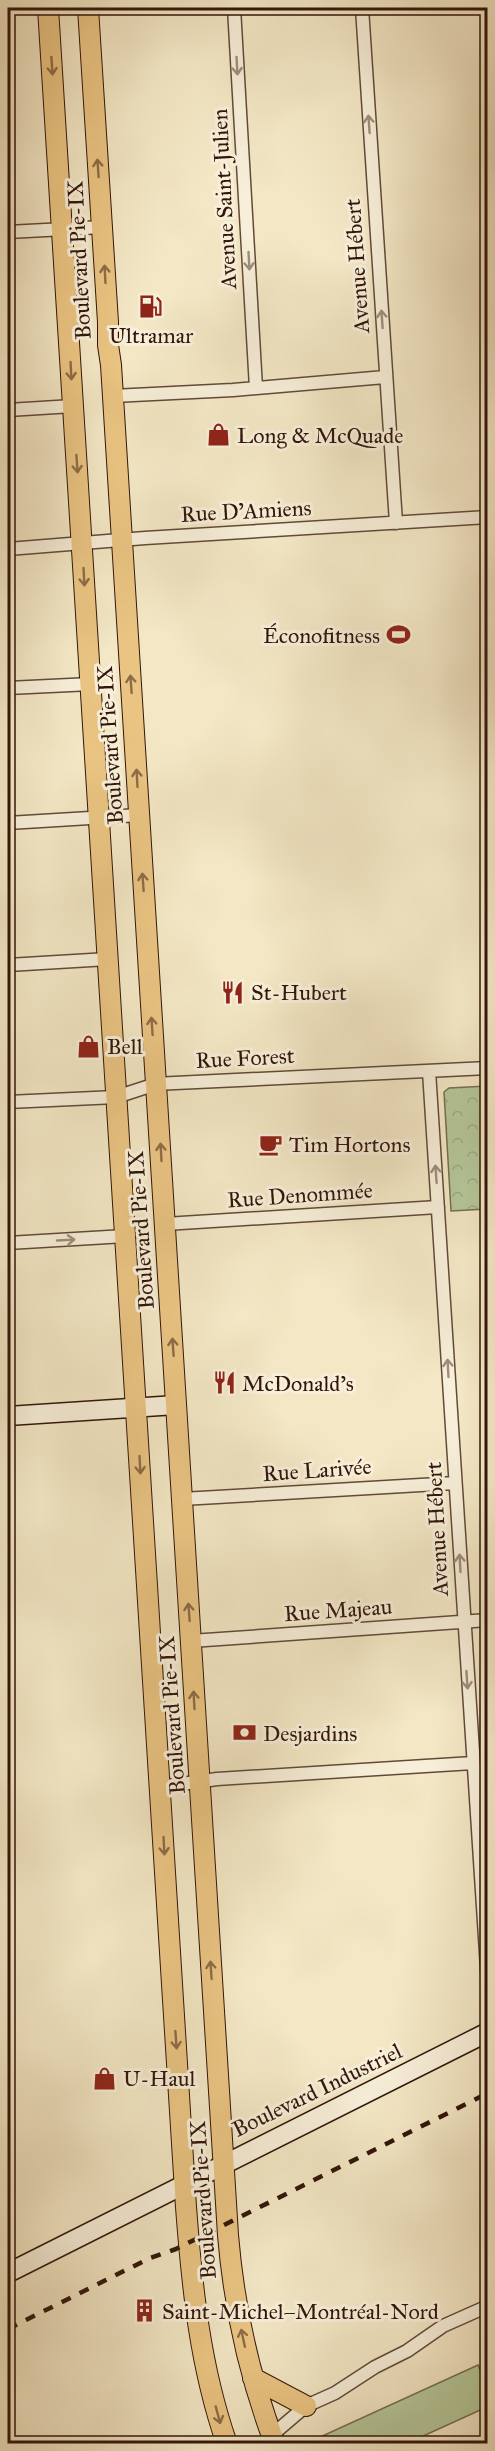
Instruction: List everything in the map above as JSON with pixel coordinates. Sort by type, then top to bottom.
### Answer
[{"type":"main road","name":"Boulevard Pie-IX","points":[[48,8],[189,2253],[207,2371],[227,2444]]},
{"type":"main road","name":"Boulevard Pie-IX","points":[[88,8],[232,2273],[253,2378],[274,2439]]},
{"type":"main road","points":[[253,2378],[306,2406]]},
{"type":"street","name":"Avenue Saint-Julien","points":[[234,8],[256,388]]},
{"type":"street","name":"Avenue Hébert","points":[[362,8],[396,523]]},
{"type":"street","points":[[8,232],[102,227]]},
{"type":"street","points":[[113,396],[256,388],[385,377]]},
{"type":"street","points":[[8,410],[73,406]]},
{"type":"street","name":"Rue D'Amiens","points":[[8,549],[488,517]]},
{"type":"street","points":[[8,688],[91,684]]},
{"type":"street","points":[[8,823],[139,815]]},
{"type":"street","points":[[8,965],[108,959]]},
{"type":"street","name":"Rue Forest","points":[[8,1102],[116,1096],[156,1084],[488,1068]]},
{"type":"street","name":"Avenue Hébert","points":[[429,1071],[488,1984]]},
{"type":"street","name":"Rue Denommée","points":[[165,1224],[438,1207]]},
{"type":"street","points":[[8,1243],[126,1236]]},
{"type":"street","points":[[8,1416],[176,1405]]},
{"type":"street","name":"Rue Larivée","points":[[182,1499],[455,1484]]},
{"type":"street","name":"Rue Majeau","points":[[191,1641],[488,1620]]},
{"type":"street","points":[[160,1788],[200,1780],[472,1763]]},
{"type":"street","name":"Boulevard Industriel","points":[[8,2273],[488,2032]]},
{"type":"street","points":[[274,2439],[306,2406],[335,2393],[375,2367],[407,2351],[443,2326],[488,2306]]},
{"type":"green space","points":[[487,1086],[487,1209],[451,1211],[444,1092],[449,1088]]},
{"type":"green space","points":[[478,2365],[487,2386],[487,2407],[410,2442],[408,2438],[395,2443],[307,2443]]},
{"type":"railway","points":[[8,2329],[150,2258],[176,2249],[488,2093]]},
{"type":"place","name":"Ultramar","points":[[151,306]]},
{"type":"place","name":"Long & McQuade","points":[[219,435]]},
{"type":"place","name":"Éconofitness","points":[[398,635]]},
{"type":"place","name":"St-Hubert","points":[[233,992]]},
{"type":"place","name":"Bell","points":[[89,1046]]},
{"type":"place","name":"Tim Hortons","points":[[271,1144]]},
{"type":"place","name":"McDonald's","points":[[224,1383]]},
{"type":"place","name":"Desjardins","points":[[245,1733]]},
{"type":"place","name":"U-Haul","points":[[105,2078]]},
{"type":"place","name":"Saint-Michel–Montréal-Nord","points":[[144,2311]]}]
